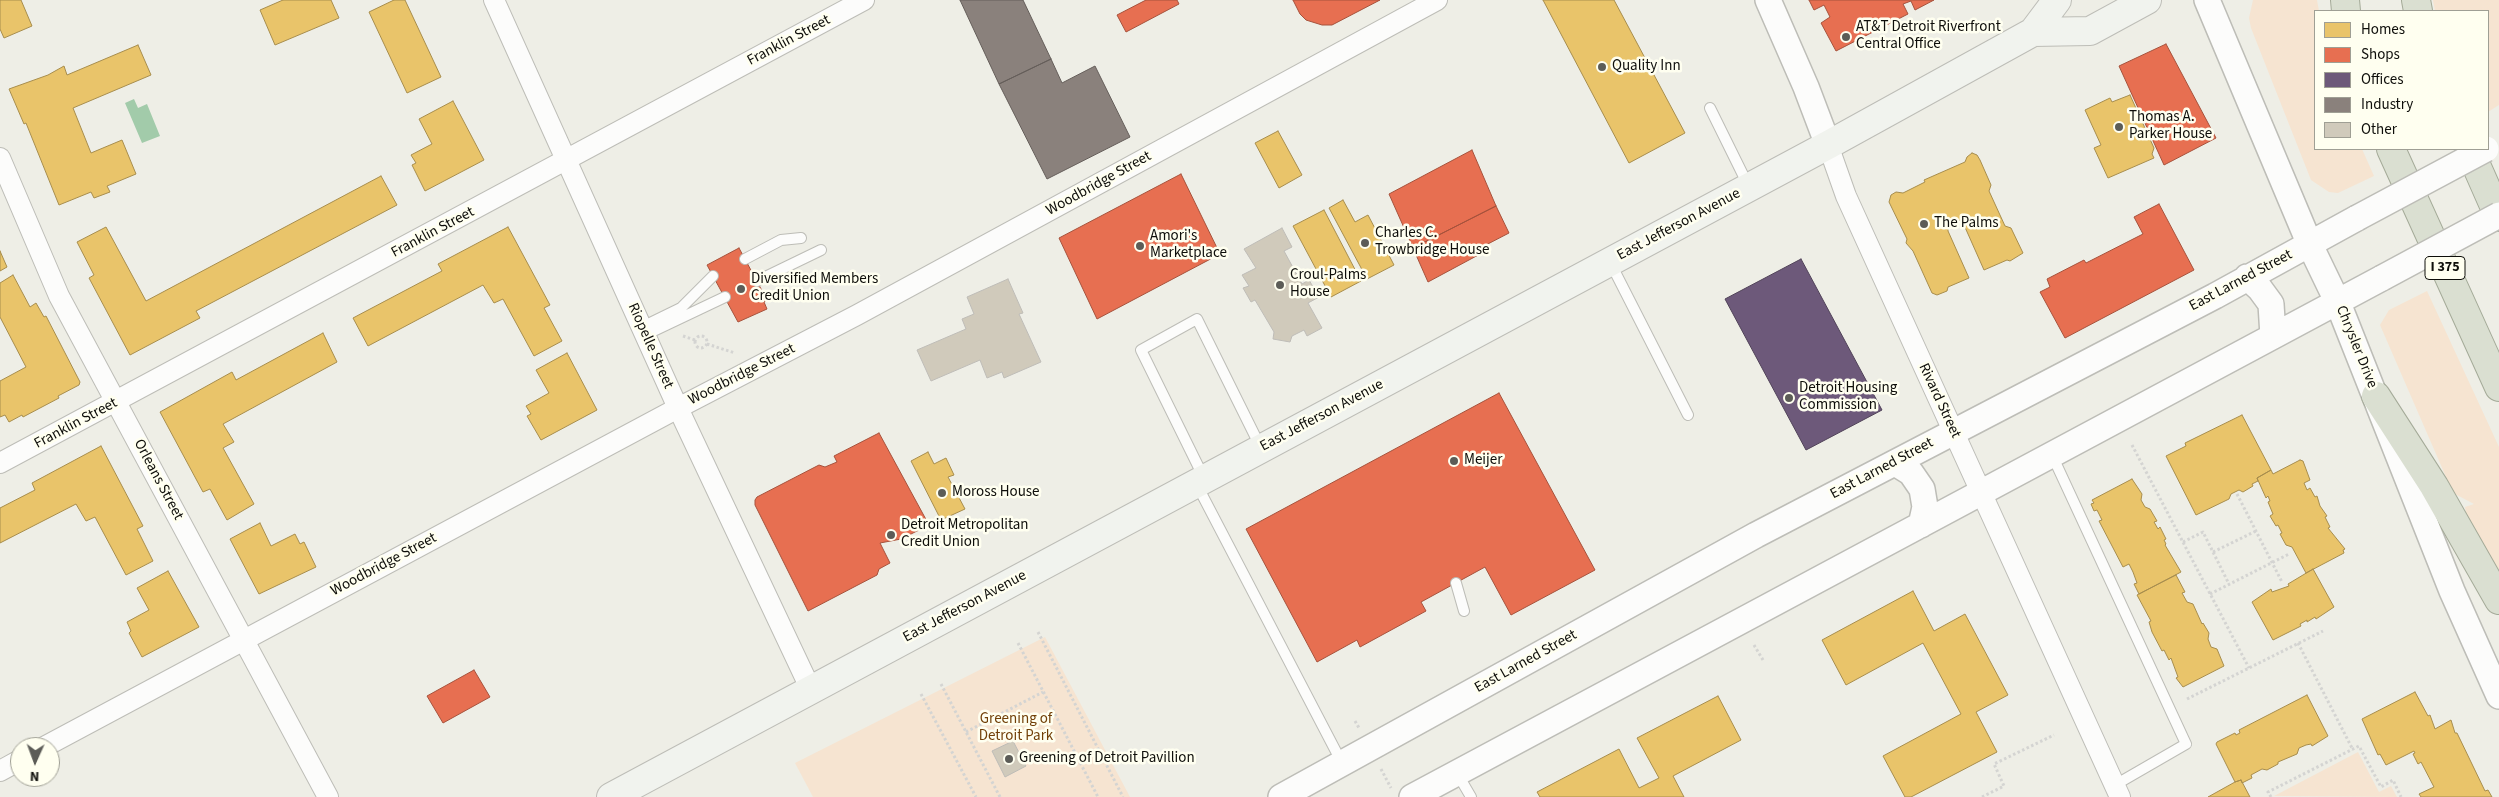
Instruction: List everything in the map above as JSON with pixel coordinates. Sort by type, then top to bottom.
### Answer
[{"type":"highway","name":"I 375","points":[[2391,150],[2499,386]]},
{"type":"highway","points":[[2469,150],[2499,216]]},
{"type":"highway","points":[[2376,396],[2434,486],[2499,600]]},
{"type":"main road","name":"East Jefferson Avenue","points":[[611,797],[1828,145],[2033,32],[2057,0]]},
{"type":"main road","name":"East Jefferson Avenue","points":[[2033,32],[2090,30],[2147,0]]},
{"type":"street","name":"Riopelle Street","points":[[494,0],[678,408],[811,690]]},
{"type":"street","name":"Franklin Street","points":[[0,464],[864,0]]},
{"type":"street","name":"Woodbridge Street","points":[[60,738],[678,408],[866,311],[1437,0]]},
{"type":"street","name":"Rivard Street","points":[[1768,0],[1806,87],[1846,196],[2117,791]]},
{"type":"street","name":"Chrysler Drive","points":[[2207,0],[2310,245],[2338,303],[2452,591],[2499,696]]},
{"type":"street","name":"East Larned Street","points":[[1281,797],[1748,540],[2310,245],[2483,150]]},
{"type":"street","name":"Orleans Street","points":[[0,158],[59,296],[328,797]]},
{"type":"street","points":[[1412,797],[2499,216]]},
{"type":"street","points":[[2247,277],[2260,289],[2271,304],[2274,320],[2273,336]]},
{"type":"street","points":[[1895,462],[1911,473],[1922,489],[1925,507],[1921,525]]},
{"type":"lane","points":[[1710,108],[1749,188]]},
{"type":"lane","points":[[745,259],[781,240],[801,238]]},
{"type":"lane","points":[[757,281],[821,250]]},
{"type":"lane","points":[[1610,262],[1688,415]]},
{"type":"lane","points":[[643,331],[681,308],[713,276]]},
{"type":"lane","points":[[643,331],[725,297]]},
{"type":"lane","points":[[1262,449],[1198,319],[1141,350],[1200,481],[1342,764]]},
{"type":"lane","points":[[2052,455],[2186,744],[2117,791]]},
{"type":"lane","points":[[1456,583],[1464,611]]},
{"type":"lane","points":[[1457,773],[1471,797]]},
{"type":"path","points":[[707,344],[736,353]]},
{"type":"path","points":[[2132,445],[2249,668]]},
{"type":"path","points":[[2237,494],[2282,582]]},
{"type":"path","points":[[2213,552],[2256,531]]},
{"type":"path","points":[[2183,542],[2203,532],[2229,584]]},
{"type":"path","points":[[2210,594],[2289,554]]},
{"type":"path","points":[[2187,699],[2323,631]]},
{"type":"path","points":[[1038,632],[1123,797]]},
{"type":"path","points":[[1018,643],[1098,797]]},
{"type":"path","points":[[2298,643],[2353,750]]},
{"type":"path","points":[[1754,645],[1763,660]]},
{"type":"path","points":[[941,684],[1000,797]]},
{"type":"path","points":[[966,732],[1043,692]]},
{"type":"path","points":[[921,694],[976,797]]},
{"type":"path","points":[[1982,797],[2004,786],[1994,764],[2054,735]]},
{"type":"path","points":[[2271,797],[2268,792],[2359,746],[2381,787],[2393,780],[2401,797]]},
{"type":"green space","points":[[2253,0],[2317,0],[2319,10],[2314,10],[2314,150],[2362,150],[2374,176],[2338,193],[2329,192],[2311,180],[2251,28],[2249,18]]},
{"type":"green space","points":[[2433,0],[2499,0],[2499,105],[2489,111],[2489,10],[2435,10]]},
{"type":"green space","points":[[2427,291],[2499,447],[2499,570],[2467,519],[2465,507],[2474,504],[2453,493],[2380,325],[2389,310]]},
{"type":"green space","name":"Greening of Detroit Park","points":[[1045,637],[1130,797],[813,797],[795,763]]},
{"type":"green space","points":[[2358,752],[2379,792],[2391,786],[2397,797],[2274,796]]},
{"type":"shaded area","points":[[134,99],[138,108],[147,104],[160,136],[142,143],[125,103]]},
{"type":"building: Homes","points":[[0,0],[21,0],[32,26],[4,38],[0,29]]},
{"type":"building: Homes","points":[[283,0],[331,0],[339,18],[275,45],[260,10]]},
{"type":"building: Homes","points":[[394,0],[405,0],[441,77],[407,93],[369,12]]},
{"type":"building: Homes","points":[[1543,0],[1614,0],[1685,133],[1629,163]]},
{"type":"building: Homes","points":[[138,45],[151,75],[73,108],[91,153],[122,140],[136,174],[107,186],[110,192],[94,198],[91,192],[59,205],[26,123],[24,124],[9,89],[48,75],[64,66],[67,75]]},
{"type":"building: Homes","name":"Thomas A. Parker House","points":[[2130,95],[2154,148],[2152,154],[2154,158],[2108,178],[2094,148],[2101,145],[2085,110],[2110,98],[2112,102]]},
{"type":"building: Homes","points":[[453,101],[484,160],[425,191],[412,165],[416,163],[411,155],[432,144],[419,119]]},
{"type":"building: Homes","points":[[1278,131],[1302,175],[1279,188],[1255,143]]},
{"type":"building: Homes","name":"The Palms","points":[[1972,153],[1977,155],[1980,160],[1991,185],[1989,191],[2005,226],[2011,228],[2023,253],[2010,261],[2007,260],[1984,270],[1964,225],[1958,219],[1948,223],[1948,231],[1969,278],[1948,287],[1947,291],[1937,295],[1932,293],[1913,251],[1906,243],[1907,239],[1889,202],[1891,195],[1896,192],[1903,193],[1925,182],[1924,180],[1965,162]]},
{"type":"building: Homes","points":[[381,176],[397,205],[196,311],[200,318],[130,355],[89,278],[94,275],[77,242],[106,227],[146,301]]},
{"type":"building: Homes","name":"Charles C. Trowbridge House","points":[[1343,200],[1355,222],[1368,215],[1394,265],[1367,279],[1329,208]]},
{"type":"building: Homes","points":[[1324,210],[1361,281],[1331,297],[1293,226]]},
{"type":"building: Homes","points":[[508,227],[550,305],[544,308],[562,341],[534,356],[503,299],[494,303],[483,285],[368,346],[353,318],[442,271],[438,264]]},
{"type":"building: Homes","points":[[0,251],[7,267],[0,271]]},
{"type":"building: Homes","points":[[13,275],[30,307],[36,303],[44,317],[46,316],[80,382],[79,385],[58,396],[59,398],[23,417],[22,415],[9,422],[5,415],[0,417],[0,381],[26,367],[0,317],[0,283]]},
{"type":"building: Homes","points":[[323,333],[337,362],[223,424],[234,442],[223,448],[254,504],[227,520],[210,489],[203,492],[160,412],[232,372],[236,380]]},
{"type":"building: Homes","points":[[567,353],[597,410],[541,440],[527,416],[531,414],[526,406],[549,393],[536,370]]},
{"type":"building: Homes","points":[[2242,415],[2271,470],[2257,478],[2258,481],[2252,484],[2253,486],[2243,492],[2239,490],[2231,494],[2229,499],[2196,515],[2166,456],[2186,446],[2185,443]]},
{"type":"building: Homes","points":[[101,446],[143,526],[137,529],[153,561],[126,575],[95,517],[86,521],[76,504],[0,543],[0,508],[35,490],[32,483]]},
{"type":"building: Homes","name":"Moross House","points":[[928,452],[934,464],[946,458],[954,475],[948,477],[965,509],[941,520],[911,461]]},
{"type":"building: Homes","points":[[2300,460],[2303,461],[2310,480],[2304,483],[2307,490],[2310,488],[2315,497],[2317,496],[2320,506],[2327,516],[2325,517],[2330,527],[2328,528],[2345,549],[2343,550],[2344,553],[2306,573],[2292,547],[2286,545],[2278,525],[2276,526],[2270,516],[2273,514],[2268,502],[2270,501],[2268,496],[2266,498],[2257,478],[2271,470],[2273,474]]},
{"type":"building: Homes","points":[[2132,479],[2142,494],[2141,500],[2145,507],[2150,509],[2157,521],[2154,522],[2158,529],[2160,527],[2166,539],[2164,540],[2165,545],[2181,572],[2139,594],[2134,584],[2137,583],[2129,564],[2123,567],[2099,521],[2102,520],[2097,510],[2094,511],[2091,504],[2094,503],[2092,500]]},
{"type":"building: Homes","points":[[260,523],[271,546],[295,534],[300,544],[304,542],[316,567],[259,594],[230,539]]},
{"type":"building: Homes","points":[[2313,569],[2334,607],[2316,619],[2315,617],[2307,622],[2307,620],[2300,624],[2301,626],[2273,640],[2252,602],[2271,589],[2272,592],[2289,586],[2288,584]]},
{"type":"building: Homes","points":[[168,571],[199,627],[142,657],[129,633],[131,631],[127,622],[149,610],[137,588]]},
{"type":"building: Homes","points":[[2176,575],[2185,592],[2182,593],[2187,602],[2193,604],[2202,624],[2209,633],[2208,639],[2211,647],[2217,649],[2224,666],[2183,687],[2176,678],[2178,677],[2171,658],[2169,660],[2164,650],[2162,651],[2152,632],[2149,622],[2151,621],[2137,595]]},
{"type":"building: Homes","points":[[1913,591],[1934,631],[1965,614],[2008,695],[1976,712],[1997,752],[1911,797],[1905,797],[1883,756],[1961,714],[1923,643],[1846,685],[1822,640]]},
{"type":"building: Homes","points":[[2415,692],[2428,716],[2430,715],[2435,729],[2451,720],[2455,733],[2457,733],[2485,791],[2488,790],[2492,797],[2421,797],[2419,794],[2434,787],[2421,762],[2418,764],[2413,754],[2415,753],[2414,751],[2386,765],[2380,754],[2378,755],[2362,719]]},
{"type":"building: Homes","points":[[2307,695],[2328,736],[2312,746],[2311,744],[2299,748],[2297,754],[2278,762],[2278,764],[2267,770],[2262,769],[2251,775],[2252,778],[2242,783],[2241,780],[2235,782],[2216,744],[2217,742],[2235,733],[2236,735],[2240,733],[2239,730]]},
{"type":"building: Homes","points":[[1718,696],[1741,740],[1673,776],[1684,797],[1540,797],[1537,792],[1619,749],[1639,788],[1659,778],[1637,738]]},
{"type":"building: Homes","points":[[2241,780],[2250,797],[2208,797],[2235,782]]},
{"type":"building: Shops","points":[[1146,0],[1177,0],[1179,4],[1126,32],[1117,15]]},
{"type":"building: Shops","points":[[1293,0],[1380,0],[1332,25],[1322,25],[1306,20],[1300,14]]},
{"type":"building: Shops","name":"AT&T Detroit Riverfront Central Office","points":[[1809,0],[1934,0],[1915,10],[1911,1],[1903,4],[1908,14],[1836,51],[1821,23],[1830,17],[1824,5],[1814,10]]},
{"type":"building: Shops","points":[[2166,44],[2216,138],[2164,165],[2119,66]]},
{"type":"building: Shops","points":[[1472,150],[1496,206],[1413,248],[1389,194]]},
{"type":"building: Shops","name":"Amori's Marketplace","points":[[1181,174],[1220,254],[1097,319],[1059,238]]},
{"type":"building: Shops","points":[[2159,204],[2194,270],[2065,338],[2040,292],[2050,287],[2047,279],[2084,260],[2086,263],[2143,234],[2134,217]]},
{"type":"building: Shops","points":[[1496,206],[1509,233],[1482,247],[1482,253],[1428,282],[1413,248]]},
{"type":"building: Shops","name":"Diversified Members Credit Union","points":[[739,248],[767,300],[764,302],[767,309],[738,322],[707,265]]},
{"type":"building: Shops","name":"Meijer","points":[[1499,393],[1595,570],[1511,615],[1485,567],[1421,602],[1426,611],[1360,647],[1357,640],[1317,662],[1246,529]]},
{"type":"building: Shops","points":[[879,433],[929,525],[901,539],[880,543],[890,563],[879,569],[877,575],[808,611],[755,505],[755,500],[757,497],[819,465],[825,467],[837,462],[834,456]]},
{"type":"building: Shops","points":[[474,670],[490,697],[443,723],[427,696]]},
{"type":"building: Offices","points":[[1801,259],[1882,410],[1806,450],[1725,299]]},
{"type":"building: Industry","points":[[960,0],[1023,0],[1051,59],[999,84]]},
{"type":"building: Industry","points":[[1051,59],[1062,83],[1095,66],[1130,137],[1047,179],[999,84]]},
{"type":"building: Other","name":"Croul-Palms House","points":[[1282,228],[1292,247],[1284,251],[1302,284],[1309,280],[1319,297],[1308,303],[1322,328],[1307,336],[1304,330],[1292,336],[1290,342],[1273,339],[1274,332],[1255,300],[1251,302],[1243,288],[1249,286],[1242,275],[1256,268],[1244,249]]},
{"type":"building: Other","points":[[1008,279],[1023,313],[1019,314],[1041,362],[1004,378],[1002,372],[987,378],[980,360],[931,381],[917,350],[966,329],[962,319],[974,314],[967,297]]},
{"type":"building: Other","name":"Greening of Detroit Pavillion","points":[[1013,741],[1026,766],[1005,777],[992,751]]},
{"type":"place","name":"AT&T Detroit Riverfront Central Office","points":[[1846,37]]},
{"type":"place","name":"Quality Inn","points":[[1602,67]]},
{"type":"place","name":"Thomas A. Parker House","points":[[2119,127]]},
{"type":"place","name":"The Palms","points":[[1924,224]]},
{"type":"place","name":"Charles C. Trowbridge House","points":[[1365,243]]},
{"type":"place","name":"Amori's Marketplace","points":[[1140,246]]},
{"type":"place","name":"Croul-Palms House","points":[[1280,285]]},
{"type":"place","name":"Diversified Members Credit Union","points":[[741,289]]},
{"type":"place","name":"Detroit Housing Commission","points":[[1789,398]]},
{"type":"place","name":"Meijer","points":[[1454,461]]},
{"type":"place","name":"Moross House","points":[[942,493]]},
{"type":"place","name":"Detroit Metropolitan Credit Union","points":[[891,535]]},
{"type":"place","name":"Greening of Detroit Pavillion","points":[[1009,759]]}]
